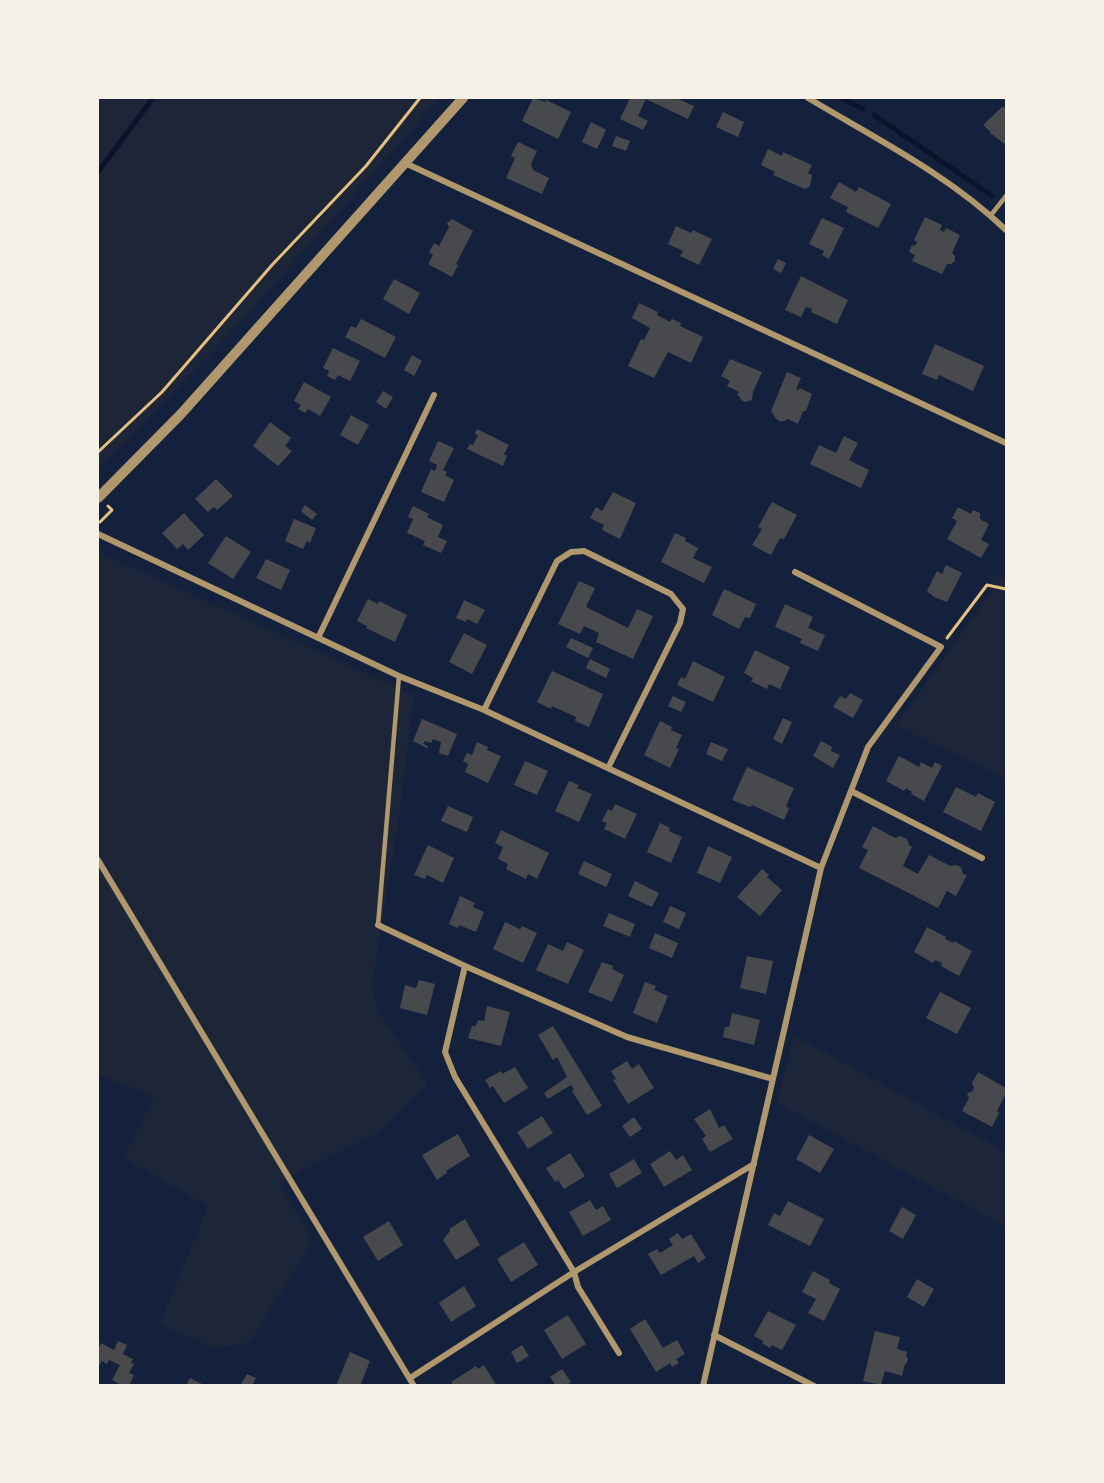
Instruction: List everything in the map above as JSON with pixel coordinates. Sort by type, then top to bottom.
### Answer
[{"type":"street","points":[[98,498],[182,414],[463,98]]},
{"type":"street","points":[[808,98],[902,153],[991,215],[1006,230]]},
{"type":"street","points":[[405,163],[1006,443]]},
{"type":"street","points":[[318,638],[434,395]]},
{"type":"street","points":[[98,534],[399,676],[484,710],[821,868]]},
{"type":"street","points":[[484,710],[557,561],[571,552],[584,551],[671,594],[683,609],[680,623],[608,768]]},
{"type":"street","points":[[703,1386],[821,868],[868,747],[941,647],[795,572]]},
{"type":"street","points":[[851,791],[982,858]]},
{"type":"street","points":[[98,860],[414,1386]]},
{"type":"street","points":[[378,925],[627,1037],[772,1079]]},
{"type":"street","points":[[465,966],[445,1052],[455,1077],[574,1272],[578,1287],[620,1353]]},
{"type":"street","points":[[410,1378],[574,1272],[754,1164]]},
{"type":"street","points":[[714,1335],[814,1386]]},
{"type":"lane","points":[[991,215],[1006,196]]},
{"type":"lane","points":[[378,925],[399,676]]},
{"type":"path","points":[[98,452],[162,392],[272,265],[366,166],[420,98]]},
{"type":"path","points":[[98,498],[112,510],[100,521],[98,534]]},
{"type":"path","points":[[941,647],[987,585],[1006,589]]},
{"type":"shaded area","points":[[98,98],[440,98],[227,337],[98,469]]},
{"type":"shaded area","points":[[98,552],[414,695],[401,804],[372,985],[378,1011],[428,1084],[377,1134],[280,1184],[313,1241],[249,1343],[213,1348],[160,1324],[208,1206],[123,1158],[154,1097],[98,1074]]},
{"type":"shaded area","points":[[990,572],[1006,581],[1006,778],[895,726],[994,588]]},
{"type":"shaded area","points":[[795,1036],[1006,1152],[1006,1227],[776,1102]]},
{"type":"building","points":[[533,98],[545,102],[546,100],[571,112],[558,139],[522,121]]},
{"type":"building","points":[[630,98],[676,98],[694,106],[688,119],[646,99],[638,116],[648,121],[643,130],[620,119]]},
{"type":"building","points":[[1003,106],[1006,109],[1006,145],[983,125]]},
{"type":"building","points":[[723,112],[744,122],[738,137],[716,127]]},
{"type":"building","points":[[591,122],[606,130],[597,149],[582,142]]},
{"type":"building","points":[[616,136],[630,141],[626,151],[612,146]]},
{"type":"building","points":[[518,142],[537,151],[531,164],[533,170],[549,178],[542,194],[506,178],[515,158],[511,156]]},
{"type":"building","points":[[768,149],[782,156],[783,152],[812,165],[808,173],[812,175],[810,186],[805,189],[773,175],[775,172],[761,165]]},
{"type":"building","points":[[839,182],[856,192],[859,187],[891,204],[878,228],[846,212],[848,207],[830,198]]},
{"type":"building","points":[[925,217],[942,225],[940,230],[944,232],[946,228],[960,235],[952,253],[955,261],[947,264],[942,274],[912,261],[915,255],[909,252],[912,245],[915,246],[917,242],[914,240]]},
{"type":"building","points":[[822,218],[844,228],[829,259],[822,255],[824,251],[809,244]]},
{"type":"building","points":[[452,219],[473,231],[452,277],[428,264],[433,255],[429,252],[434,243],[439,246],[449,227],[447,223]]},
{"type":"building","points":[[676,226],[691,233],[693,230],[712,239],[699,265],[680,256],[683,251],[668,244]]},
{"type":"building","points":[[778,259],[786,263],[781,273],[773,269]]},
{"type":"building","points":[[801,276],[848,300],[837,324],[811,312],[812,309],[806,307],[801,317],[785,310]]},
{"type":"building","points":[[394,279],[420,293],[409,314],[383,299]]},
{"type":"building","points":[[639,303],[658,312],[657,315],[670,322],[672,319],[681,323],[680,326],[703,337],[691,363],[668,352],[654,378],[628,366],[641,339],[644,340],[650,328],[632,318]]},
{"type":"building","points":[[361,319],[396,337],[385,358],[345,337],[351,326],[356,328]]},
{"type":"building","points":[[935,344],[984,366],[973,391],[939,375],[937,380],[922,374]]},
{"type":"building","points":[[333,348],[360,361],[350,381],[338,375],[335,380],[327,376],[329,371],[323,368]]},
{"type":"building","points":[[412,355],[422,361],[414,376],[404,370]]},
{"type":"building","points":[[730,359],[762,372],[752,400],[745,402],[741,400],[737,395],[739,392],[727,386],[730,381],[721,376]]},
{"type":"building","points":[[787,372],[801,378],[796,389],[800,388],[812,394],[798,424],[788,419],[781,422],[771,411]]},
{"type":"building","points":[[304,382],[331,397],[320,416],[308,409],[305,413],[298,409],[301,405],[294,401]]},
{"type":"building","points":[[383,391],[393,397],[386,409],[376,402]]},
{"type":"building","points":[[351,415],[369,425],[358,445],[340,435]]},
{"type":"building","points":[[270,422],[291,438],[285,446],[292,451],[278,466],[253,446]]},
{"type":"building","points":[[477,429],[509,445],[504,454],[507,456],[503,466],[467,449],[470,444],[473,445],[478,435],[475,434]]},
{"type":"building","points":[[844,436],[858,443],[849,460],[869,470],[861,488],[810,464],[819,445],[836,453]]},
{"type":"building","points":[[438,441],[454,448],[443,470],[447,472],[445,475],[454,480],[444,502],[421,492],[431,469],[435,471],[437,465],[429,461]]},
{"type":"building","points":[[216,479],[233,496],[217,510],[214,507],[208,512],[195,499]]},
{"type":"building","points":[[613,492],[636,503],[620,539],[602,530],[604,525],[590,518],[596,507],[602,511]]},
{"type":"building","points":[[772,502],[797,515],[784,539],[780,538],[771,555],[752,545],[762,529],[758,527]]},
{"type":"building","points":[[305,505],[317,514],[312,520],[301,511]]},
{"type":"building","points":[[413,506],[429,514],[427,517],[443,525],[438,537],[447,541],[441,553],[423,545],[425,541],[407,533],[413,519],[408,517]]},
{"type":"building","points":[[958,507],[971,514],[973,510],[980,513],[980,519],[989,524],[981,540],[989,544],[981,558],[947,539],[957,521],[952,518]]},
{"type":"building","points":[[184,513],[204,535],[188,550],[183,544],[177,549],[162,533]]},
{"type":"building","points":[[294,519],[316,528],[310,543],[307,541],[303,549],[285,541]]},
{"type":"building","points":[[675,533],[686,538],[685,541],[698,548],[693,558],[712,567],[704,583],[661,562]]},
{"type":"building","points":[[226,536],[251,552],[233,579],[208,563]]},
{"type":"building","points":[[266,559],[290,570],[281,590],[256,578]]},
{"type":"building","points":[[946,565],[962,573],[947,602],[934,597],[927,591],[937,571],[942,574]]},
{"type":"building","points":[[579,581],[595,588],[586,607],[628,628],[637,609],[653,616],[633,659],[596,642],[599,633],[584,626],[580,634],[558,624]]},
{"type":"building","points":[[724,589],[756,604],[750,618],[745,617],[739,629],[712,615]]},
{"type":"building","points":[[368,599],[378,604],[379,601],[407,615],[395,642],[357,621]]},
{"type":"building","points":[[464,600],[485,610],[477,624],[467,619],[466,622],[456,618]]},
{"type":"building","points":[[785,604],[813,617],[808,628],[825,635],[818,651],[800,643],[802,639],[775,627]]},
{"type":"building","points":[[464,633],[487,645],[472,674],[449,662]]},
{"type":"building","points":[[571,638],[593,648],[588,658],[566,647]]},
{"type":"building","points":[[755,650],[790,667],[780,689],[769,684],[767,689],[751,681],[753,678],[744,673]]},
{"type":"building","points":[[590,659],[610,669],[606,678],[586,668]]},
{"type":"building","points":[[693,661],[725,677],[713,702],[677,685],[681,677],[685,679]]},
{"type":"building","points":[[552,671],[603,694],[589,727],[575,721],[576,717],[537,702]]},
{"type":"building","points":[[850,693],[863,700],[853,718],[833,707],[840,696],[846,699]]},
{"type":"building","points":[[673,696],[686,702],[681,712],[668,706]]},
{"type":"building","points":[[783,718],[792,722],[782,744],[773,739]]},
{"type":"building","points":[[422,719],[457,734],[448,756],[439,753],[441,742],[433,739],[431,743],[425,741],[423,744],[428,746],[427,748],[413,741]]},
{"type":"building","points":[[660,721],[682,735],[676,748],[679,749],[670,768],[644,755]]},
{"type":"building","points":[[821,741],[832,747],[831,751],[840,755],[833,768],[813,756]]},
{"type":"building","points":[[477,742],[488,747],[487,750],[501,756],[488,783],[465,772],[468,764],[463,761],[467,753],[472,755]]},
{"type":"building","points":[[711,742],[728,749],[722,761],[706,754]]},
{"type":"building","points":[[899,756],[919,767],[921,762],[932,768],[935,762],[942,766],[924,801],[911,794],[912,792],[906,788],[904,791],[886,781]]},
{"type":"building","points":[[525,761],[548,771],[537,795],[514,785]]},
{"type":"building","points":[[747,767],[794,788],[786,806],[789,808],[784,820],[752,805],[750,807],[732,800]]},
{"type":"building","points":[[569,781],[579,785],[577,788],[592,794],[579,822],[555,811]]},
{"type":"building","points":[[956,787],[976,797],[978,793],[995,802],[981,831],[943,812]]},
{"type":"building","points":[[615,804],[637,814],[625,839],[604,829],[607,823],[602,821],[608,809],[612,811]]},
{"type":"building","points":[[448,806],[473,817],[467,832],[441,821]]},
{"type":"building","points":[[660,823],[670,828],[669,831],[682,837],[671,863],[647,852]]},
{"type":"building","points":[[873,826],[895,838],[900,836],[907,839],[912,847],[903,866],[918,874],[929,855],[950,866],[961,867],[963,874],[967,875],[956,896],[947,891],[938,908],[859,868],[868,850],[862,847]]},
{"type":"building","points":[[501,830],[549,853],[537,879],[528,874],[526,879],[506,869],[508,864],[498,859],[503,847],[495,843]]},
{"type":"building","points":[[428,845],[454,858],[443,883],[427,875],[425,879],[414,875]]},
{"type":"building","points":[[708,846],[732,857],[720,883],[697,873]]},
{"type":"building","points":[[584,861],[612,874],[606,887],[578,874]]},
{"type":"building","points":[[762,869],[769,875],[767,877],[782,890],[760,916],[737,897]]},
{"type":"building","points":[[635,881],[659,893],[652,907],[628,896]]},
{"type":"building","points":[[460,896],[475,903],[473,907],[484,912],[476,932],[459,925],[458,928],[449,924]]},
{"type":"building","points":[[670,906],[686,913],[679,929],[663,922]]},
{"type":"building","points":[[609,913],[635,924],[630,937],[603,926]]},
{"type":"building","points":[[505,922],[537,933],[523,963],[493,949]]},
{"type":"building","points":[[927,927],[946,937],[945,939],[953,943],[954,941],[972,951],[959,976],[941,966],[942,963],[935,960],[933,963],[914,952]]},
{"type":"building","points":[[655,933],[678,943],[672,958],[649,948]]},
{"type":"building","points":[[567,942],[584,950],[568,984],[536,970],[548,944],[563,951]]},
{"type":"building","points":[[747,956],[773,961],[766,994],[740,988]]},
{"type":"building","points":[[602,962],[613,966],[612,969],[624,975],[612,1002],[588,992]]},
{"type":"building","points":[[419,980],[435,984],[427,1015],[400,1008],[405,985],[416,988]]},
{"type":"building","points":[[645,982],[656,986],[654,990],[668,996],[657,1023],[633,1013]]},
{"type":"building","points":[[940,992],[971,1008],[957,1034],[926,1018]]},
{"type":"building","points":[[487,1006],[510,1012],[501,1046],[468,1038],[472,1026],[476,1026],[478,1020],[484,1021]]},
{"type":"building","points":[[732,1013],[760,1020],[754,1045],[723,1037],[725,1027],[729,1027]]},
{"type":"building","points":[[553,1026],[602,1106],[587,1115],[572,1091],[574,1089],[571,1085],[548,1099],[544,1093],[567,1077],[557,1057],[553,1060],[538,1035]]},
{"type":"building","points":[[627,1061],[632,1069],[639,1064],[654,1088],[628,1104],[613,1080],[616,1079],[611,1071]]},
{"type":"building","points":[[515,1067],[528,1088],[504,1103],[493,1086],[490,1088],[485,1080],[501,1071],[502,1074]]},
{"type":"building","points":[[978,1072],[1006,1088],[1006,1093],[997,1111],[999,1113],[992,1127],[962,1111],[969,1098],[967,1093],[972,1092],[974,1088],[972,1083]]},
{"type":"building","points":[[710,1109],[719,1128],[724,1125],[733,1139],[710,1152],[702,1139],[706,1136],[694,1119]]},
{"type":"building","points":[[542,1116],[553,1133],[528,1149],[517,1132]]},
{"type":"building","points":[[634,1117],[642,1129],[630,1137],[622,1126]]},
{"type":"building","points":[[458,1134],[470,1156],[446,1171],[447,1173],[437,1180],[422,1155]]},
{"type":"building","points":[[809,1135],[834,1149],[820,1173],[796,1159]]},
{"type":"building","points":[[670,1151],[676,1160],[683,1155],[692,1170],[664,1187],[650,1164]]},
{"type":"building","points":[[570,1153],[585,1176],[564,1189],[558,1180],[555,1182],[546,1168]]},
{"type":"building","points":[[634,1159],[642,1173],[617,1188],[609,1174]]},
{"type":"building","points":[[590,1200],[596,1210],[603,1206],[611,1220],[583,1236],[569,1212]]},
{"type":"building","points":[[788,1201],[824,1219],[810,1246],[768,1225],[774,1213],[780,1216]]},
{"type":"building","points":[[902,1207],[916,1215],[903,1239],[889,1231]]},
{"type":"building","points":[[465,1219],[480,1245],[456,1260],[443,1240],[450,1231],[449,1229]]},
{"type":"building","points":[[389,1221],[403,1245],[378,1261],[363,1237]]},
{"type":"building","points":[[678,1233],[682,1239],[691,1234],[706,1258],[698,1263],[694,1256],[661,1275],[648,1254],[657,1249],[660,1253],[673,1245],[669,1239]]},
{"type":"building","points":[[524,1242],[538,1265],[511,1282],[497,1259]]},
{"type":"building","points":[[813,1271],[830,1280],[829,1283],[840,1289],[824,1321],[808,1313],[816,1299],[802,1292]]},
{"type":"building","points":[[917,1279],[934,1289],[924,1307],[907,1297]]},
{"type":"building","points":[[464,1286],[476,1306],[451,1322],[439,1303]]},
{"type":"building","points":[[768,1311],[796,1325],[782,1350],[772,1345],[770,1348],[754,1336]]},
{"type":"building","points":[[568,1315],[586,1344],[562,1359],[544,1330]]},
{"type":"building","points":[[645,1319],[663,1348],[677,1340],[685,1354],[676,1359],[679,1363],[672,1367],[670,1363],[656,1372],[630,1329]]},
{"type":"building","points":[[875,1331],[900,1337],[897,1349],[907,1352],[908,1358],[902,1376],[885,1371],[881,1385],[863,1381]]},
{"type":"building","points":[[118,1341],[127,1345],[123,1354],[133,1359],[131,1363],[134,1364],[129,1373],[134,1375],[129,1386],[123,1386],[112,1380],[120,1365],[109,1360],[107,1364],[102,1361],[98,1365],[98,1350],[101,1343],[114,1350]]},
{"type":"building","points":[[522,1345],[529,1356],[517,1363],[511,1352]]},
{"type":"building","points":[[350,1352],[370,1361],[360,1386],[336,1386]]},
{"type":"building","points":[[484,1365],[497,1386],[454,1386],[451,1382],[476,1366],[478,1369]]},
{"type":"building","points":[[562,1369],[571,1382],[566,1386],[556,1386],[550,1377]]},
{"type":"building","points":[[247,1374],[256,1378],[252,1386],[240,1386]]},
{"type":"building","points":[[190,1378],[206,1386],[186,1386]]},
{"type":"waterway","points":[[98,172],[153,98]]},
{"type":"waterway","points":[[842,98],[863,109]]},
{"type":"waterway","points":[[874,115],[992,196]]}]
